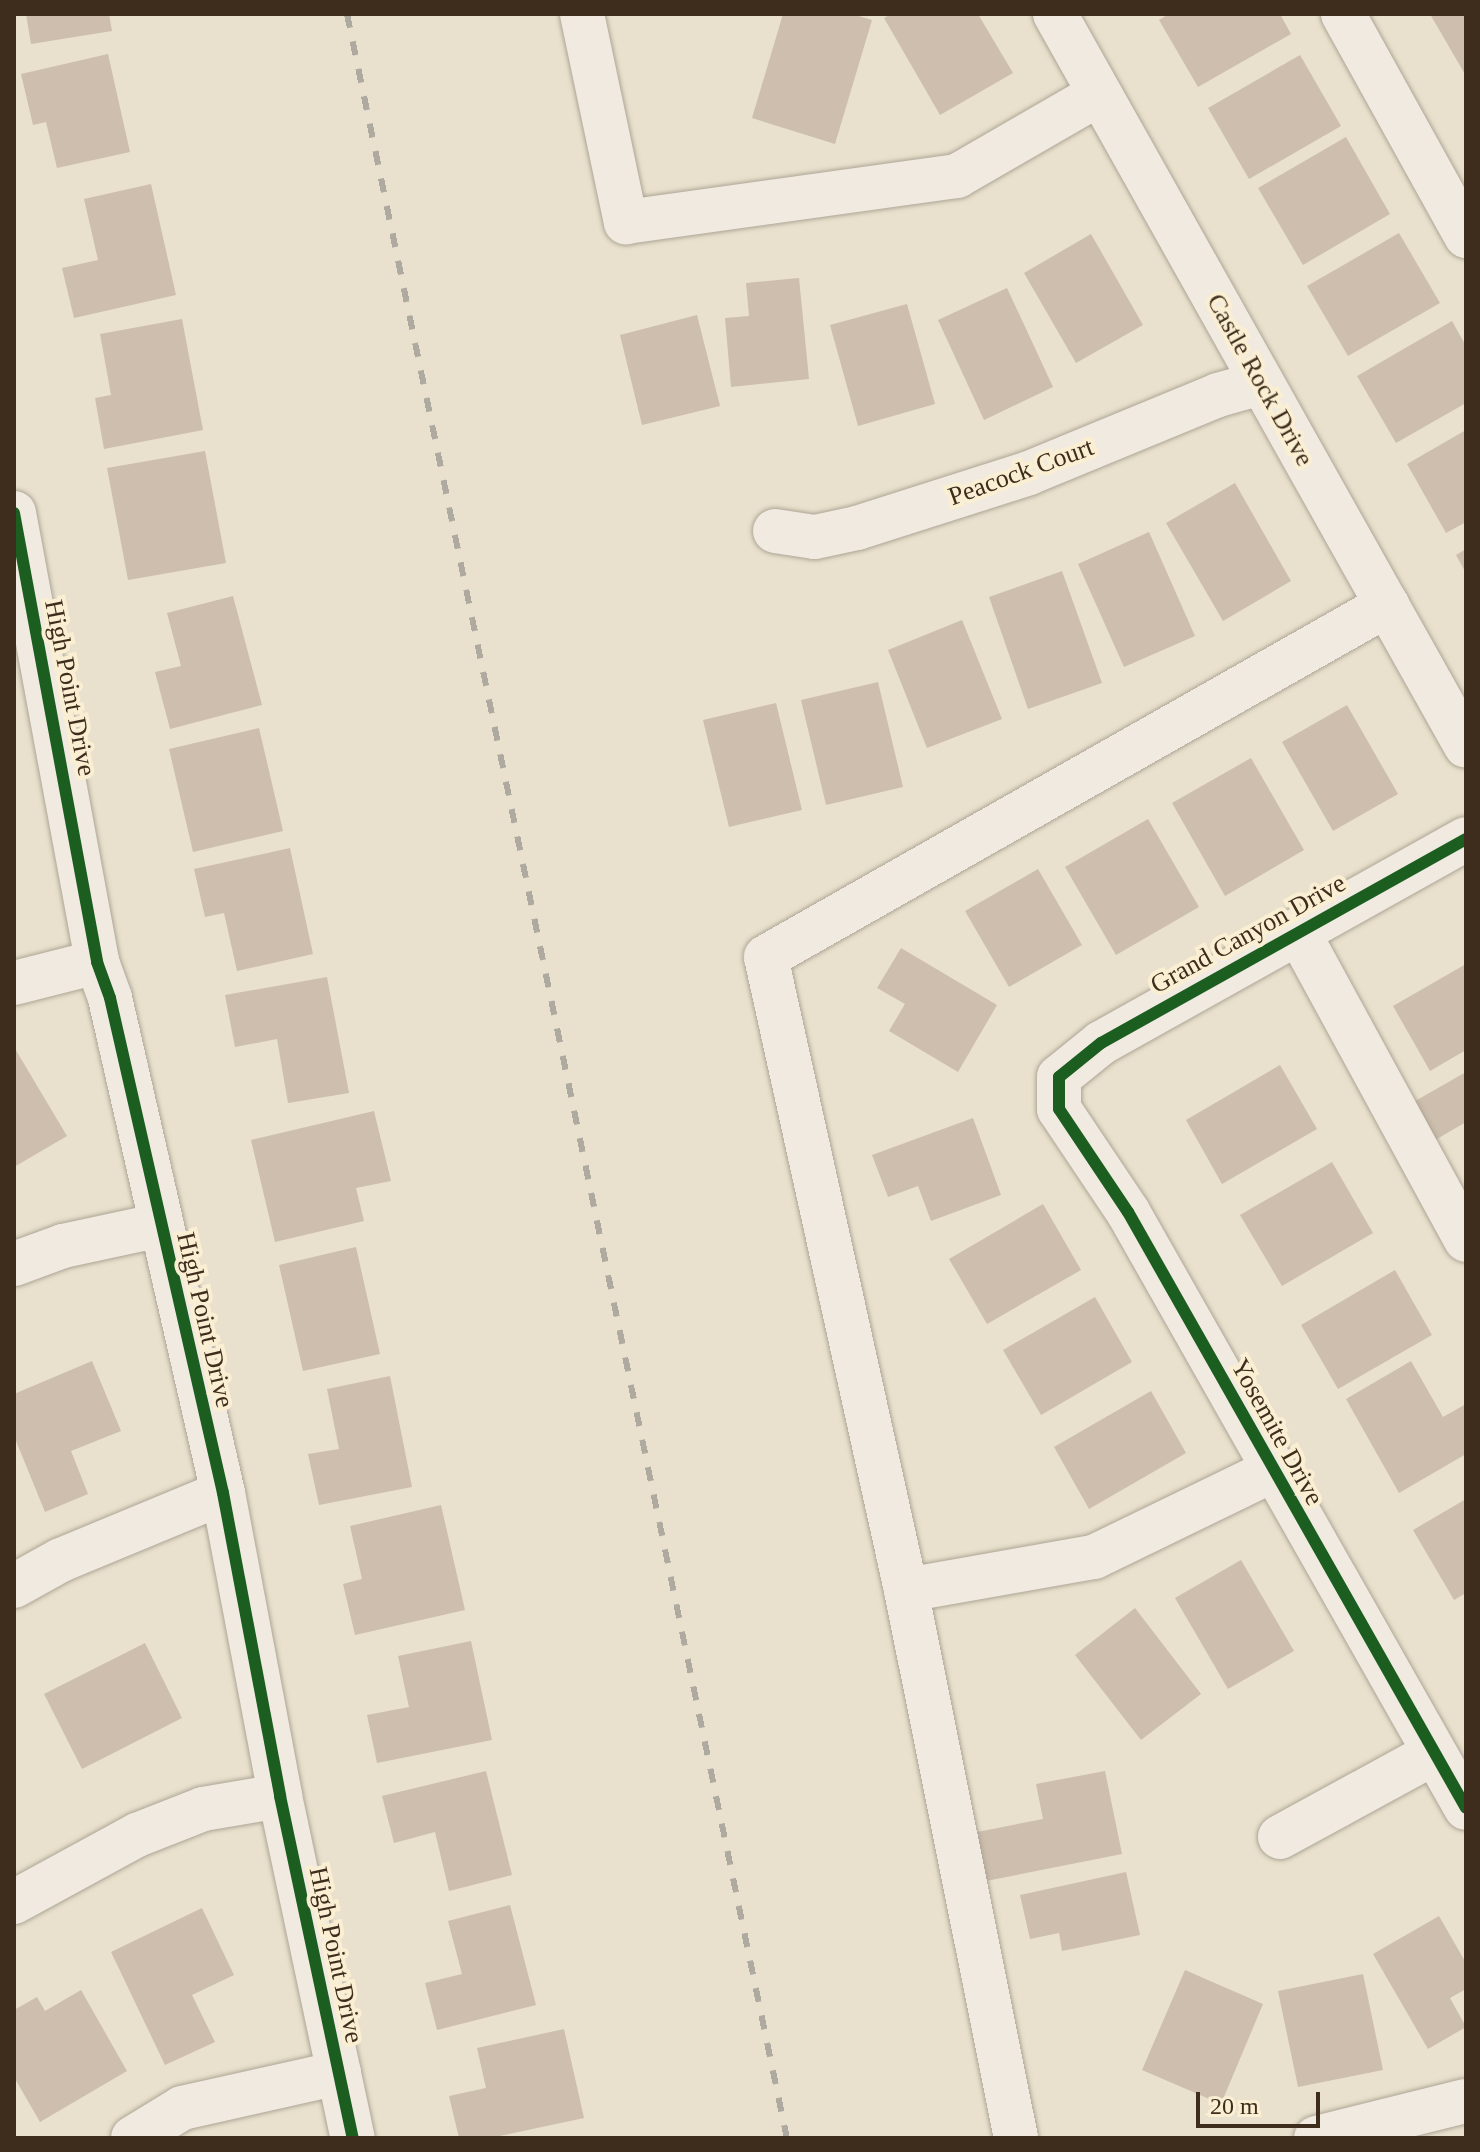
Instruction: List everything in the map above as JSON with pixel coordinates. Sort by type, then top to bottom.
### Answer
[{"type":"street","points":[[582,14],[626,222],[957,176],[1099,94]]},
{"type":"street","name":"Castle Rock Drive","points":[[1055,14],[1466,746]]},
{"type":"street","points":[[1343,14],[1466,236]]},
{"type":"street","name":"Peacock Court","points":[[775,531],[815,537],[857,528],[1029,473],[1218,395],[1261,383]]},
{"type":"street","name":"High Point Drive","points":[[14,513],[33,700],[97,962],[110,998],[223,1493],[280,1796],[353,2138]]},
{"type":"street","points":[[1016,2138],[906,1590],[766,957],[1387,605]]},
{"type":"street","name":"Grand Canyon Drive","points":[[1059,1077],[1101,1043],[1297,930],[1466,839]]},
{"type":"street","points":[[1297,930],[1466,1240]]},
{"type":"street","points":[[14,983],[97,962]]},
{"type":"street","name":"Yosemite Drive","points":[[1059,1077],[1059,1109],[1128,1212],[1432,1754],[1466,1808]]},
{"type":"street","points":[[14,1264],[63,1246],[161,1225]]},
{"type":"street","points":[[906,1590],[1094,1557],[1273,1470]]},
{"type":"street","points":[[14,1586],[61,1560],[223,1493]]},
{"type":"street","points":[[1280,1837],[1432,1754]]},
{"type":"street","points":[[14,1902],[137,1835],[203,1809],[280,1796]]},
{"type":"street","points":[[133,2138],[182,2108],[339,2073]]},
{"type":"street","points":[[1316,2138],[1466,2101]]},
{"type":"building","points":[[26,14],[109,14],[112,31],[31,44]]},
{"type":"building","points":[[783,14],[852,14],[872,20],[835,144],[752,118]]},
{"type":"building","points":[[891,14],[978,14],[1013,73],[940,115],[884,18]]},
{"type":"building","points":[[1169,14],[1280,14],[1291,34],[1198,87],[1159,20]]},
{"type":"building","points":[[1430,14],[1466,14],[1466,76]]},
{"type":"building","points":[[108,54],[130,152],[57,168],[46,122],[33,125],[21,74]]},
{"type":"building","points":[[1300,55],[1341,126],[1249,179],[1208,108]]},
{"type":"building","points":[[1346,137],[1390,214],[1303,265],[1258,188]]},
{"type":"building","points":[[151,184],[176,295],[74,318],[62,268],[98,260],[84,199]]},
{"type":"building","points":[[1399,233],[1440,303],[1348,356],[1307,286]]},
{"type":"building","points":[[1091,234],[1143,325],[1076,363],[1024,273]]},
{"type":"building","points":[[799,278],[809,379],[731,387],[725,318],[749,316],[746,283]]},
{"type":"building","points":[[1007,288],[1053,387],[984,420],[938,320]]},
{"type":"building","points":[[907,304],[935,404],[858,426],[830,325]]},
{"type":"building","points":[[697,315],[720,406],[642,425],[620,335]]},
{"type":"building","points":[[182,319],[203,430],[104,449],[95,398],[111,395],[100,334]]},
{"type":"building","points":[[1452,321],[1466,346],[1466,403],[1396,443],[1357,376]]},
{"type":"building","points":[[1466,430],[1466,522],[1446,533],[1407,464]]},
{"type":"building","points":[[205,451],[226,563],[128,580],[107,468]]},
{"type":"building","points":[[1235,483],[1291,581],[1223,621],[1166,523]]},
{"type":"building","points":[[1149,532],[1195,636],[1124,667],[1078,564]]},
{"type":"building","points":[[1466,549],[1466,573],[1456,555]]},
{"type":"building","points":[[1062,571],[1102,683],[1028,709],[989,597]]},
{"type":"building","points":[[233,596],[262,705],[170,729],[155,672],[181,666],[167,613]]},
{"type":"building","points":[[962,620],[1002,719],[927,748],[888,650]]},
{"type":"building","points":[[878,682],[903,787],[826,805],[801,700]]},
{"type":"building","points":[[776,703],[802,810],[729,827],[703,720]]},
{"type":"building","points":[[1347,705],[1398,794],[1333,831],[1282,742]]},
{"type":"building","points":[[259,728],[283,831],[193,852],[169,749]]},
{"type":"building","points":[[1251,758],[1304,850],[1225,896],[1172,803]]},
{"type":"building","points":[[1148,819],[1199,907],[1116,955],[1065,867]]},
{"type":"building","points":[[290,848],[313,954],[237,971],[224,913],[205,917],[194,869]]},
{"type":"building","points":[[1038,869],[1082,945],[1009,987],[965,911]]},
{"type":"building","points":[[901,948],[997,1005],[958,1072],[889,1031],[905,1004],[877,988]]},
{"type":"building","points":[[1466,964],[1466,1050],[1430,1071],[1393,1006]]},
{"type":"building","points":[[327,977],[349,1093],[288,1103],[277,1039],[235,1047],[225,995]]},
{"type":"building","points":[[14,1047],[67,1136],[14,1167]]},
{"type":"building","points":[[1280,1065],[1317,1129],[1222,1184],[1186,1120]]},
{"type":"building","points":[[1466,1072],[1466,1122],[1425,1146],[1403,1108]]},
{"type":"building","points":[[374,1111],[391,1181],[356,1188],[364,1221],[275,1242],[251,1140]]},
{"type":"building","points":[[973,1118],[1001,1195],[931,1221],[918,1186],[888,1197],[872,1155]]},
{"type":"building","points":[[1332,1162],[1373,1233],[1282,1286],[1240,1215]]},
{"type":"building","points":[[1043,1204],[1081,1270],[987,1324],[949,1259]]},
{"type":"building","points":[[356,1247],[380,1354],[303,1371],[279,1265]]},
{"type":"building","points":[[1395,1270],[1432,1335],[1338,1389],[1301,1325]]},
{"type":"building","points":[[1095,1297],[1132,1362],[1041,1415],[1003,1350]]},
{"type":"building","points":[[92,1361],[121,1431],[71,1451],[88,1494],[45,1512],[14,1436],[14,1394]]},
{"type":"building","points":[[1411,1361],[1443,1417],[1466,1404],[1466,1454],[1399,1493],[1346,1399]]},
{"type":"building","points":[[390,1376],[412,1487],[319,1505],[308,1454],[339,1449],[327,1389]]},
{"type":"building","points":[[1151,1391],[1186,1453],[1089,1509],[1054,1447]]},
{"type":"building","points":[[1466,1499],[1466,1593],[1454,1600],[1413,1530]]},
{"type":"building","points":[[441,1505],[465,1610],[355,1635],[343,1584],[362,1579],[350,1526]]},
{"type":"building","points":[[1241,1560],[1294,1651],[1228,1689],[1175,1598]]},
{"type":"building","points":[[1135,1608],[1201,1694],[1141,1740],[1075,1655]]},
{"type":"building","points":[[471,1641],[492,1740],[377,1763],[367,1715],[409,1707],[398,1656]]},
{"type":"building","points":[[145,1643],[182,1718],[82,1769],[44,1694]]},
{"type":"building","points":[[486,1771],[512,1875],[449,1891],[435,1832],[394,1843],[382,1796]]},
{"type":"building","points":[[1105,1771],[1122,1854],[976,1883],[967,1834],[1043,1819],[1036,1784]]},
{"type":"building","points":[[1126,1872],[1140,1935],[1062,1951],[1059,1933],[1030,1939],[1020,1895]]},
{"type":"building","points":[[510,1905],[536,2005],[437,2030],[425,1983],[462,1974],[448,1921]]},
{"type":"building","points":[[202,1908],[234,1975],[192,1995],[215,2042],[165,2065],[111,1952]]},
{"type":"building","points":[[1439,1916],[1466,1963],[1466,1989],[1450,1998],[1466,2027],[1428,2049],[1373,1954]]},
{"type":"building","points":[[1185,1970],[1263,2004],[1221,2104],[1142,2070]]},
{"type":"building","points":[[1363,1974],[1383,2070],[1298,2087],[1278,1991]]},
{"type":"building","points":[[81,1990],[127,2071],[40,2122],[14,2077],[14,2010],[37,1997],[45,2011]]},
{"type":"building","points":[[564,2029],[584,2118],[490,2138],[459,2138],[449,2096],[486,2088],[477,2048]]},
{"type":"railway","points":[[347,14],[787,2138]]},
{"type":"cycle path","points":[[14,513],[97,962],[110,998],[223,1493],[280,1796],[353,2138]]},
{"type":"cycle path","points":[[1466,839],[1101,1043],[1059,1077],[1059,1109],[1128,1212],[1466,1808]]}]
